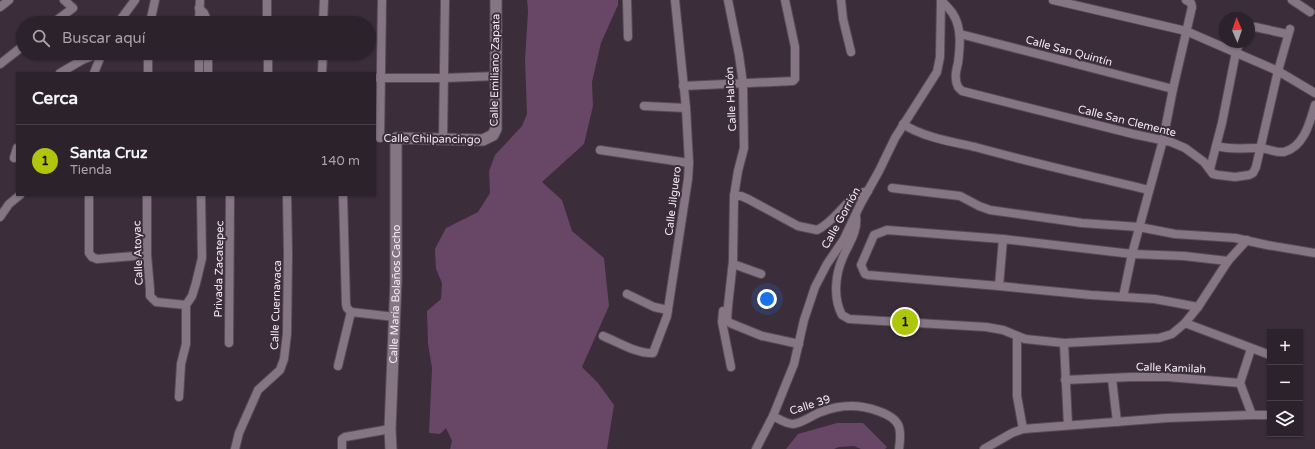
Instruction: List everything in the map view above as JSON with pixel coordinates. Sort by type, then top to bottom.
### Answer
[{"type":"street","points":[[0,7],[9,0]]},
{"type":"street","points":[[62,16],[73,8],[64,0]]},
{"type":"street","points":[[123,16],[135,0]]},
{"type":"street","points":[[152,16],[155,0]]},
{"type":"street","points":[[267,0],[267,16]]},
{"type":"street","points":[[323,16],[324,0]]},
{"type":"street","points":[[378,138],[378,78],[382,0]]},
{"type":"street","points":[[443,139],[445,0]]},
{"type":"street","name":"Calle Emiliano Zapata","points":[[489,138],[493,135],[496,129],[496,0]]},
{"type":"street","points":[[627,0],[628,38]]},
{"type":"street","name":"Calle Jilguero","points":[[603,336],[641,351],[653,353],[667,316],[683,220],[689,163],[686,108],[675,0]]},
{"type":"street","name":"Calle Halcón","points":[[728,0],[738,48],[743,84],[744,148],[734,196],[733,264],[727,320],[730,323],[762,336],[799,344]]},
{"type":"street","points":[[683,86],[793,81],[795,79],[795,47],[785,0]]},
{"type":"street","points":[[842,0],[843,19],[851,52]]},
{"type":"street","name":"Calle San Clemente","points":[[941,0],[953,14],[958,23],[960,49],[956,78],[958,87],[962,91],[1133,134],[1163,140],[1185,148],[1204,162],[1214,174],[1235,177],[1250,175],[1256,167],[1278,71],[1289,32],[1255,27]]},
{"type":"street","name":"Calle Gorrión","points":[[756,449],[773,416],[794,364],[807,308],[815,287],[827,264],[844,239],[903,124],[937,72],[940,57],[941,0]]},
{"type":"street","points":[[1053,0],[1186,31],[1278,71],[1315,93]]},
{"type":"street","points":[[1123,297],[1132,254],[1163,140],[1192,7],[1191,3],[1186,0]]},
{"type":"street","points":[[1292,0],[1310,12]]},
{"type":"street","points":[[199,4],[199,16]]},
{"type":"street","points":[[199,4],[205,16]]},
{"type":"street","name":"Calle San Quintín","points":[[960,34],[1173,89]]},
{"type":"street","points":[[1210,169],[1222,123],[1238,48]]},
{"type":"street","points":[[0,64],[16,51]]},
{"type":"street","points":[[62,72],[82,60]]},
{"type":"street","points":[[94,72],[99,60]]},
{"type":"street","points":[[148,60],[148,72]]},
{"type":"street","points":[[199,60],[199,72]]},
{"type":"street","points":[[208,60],[208,72]]},
{"type":"street","points":[[268,60],[268,72]]},
{"type":"street","points":[[322,72],[323,60]]},
{"type":"street","points":[[378,78],[497,76]]},
{"type":"street","points":[[1216,146],[1229,149],[1260,148],[1284,152],[1297,144],[1308,128],[1315,105]]},
{"type":"street","points":[[644,106],[686,108]]},
{"type":"street","points":[[903,124],[912,130],[946,140],[1037,164],[1149,190]]},
{"type":"street","name":"Calle Chilpancingo","points":[[378,138],[483,140],[489,138]]},
{"type":"street","name":"Calle María Bolaños Cacho","points":[[391,449],[390,429],[395,317],[396,138]]},
{"type":"street","points":[[600,150],[689,163]]},
{"type":"street","points":[[14,158],[16,151]]},
{"type":"street","points":[[892,188],[960,196],[990,210],[1082,223],[1139,227],[1174,234],[1247,240],[1267,245],[1315,252]]},
{"type":"street","points":[[734,196],[741,196],[748,199],[798,226],[817,230],[831,221],[850,201],[868,191]]},
{"type":"street","points":[[0,218],[9,204],[19,196]]},
{"type":"street","points":[[89,196],[89,253],[92,257],[97,259],[147,255]]},
{"type":"street","name":"Calle Atoyac","points":[[147,196],[147,255],[152,299],[156,302],[186,305]]},
{"type":"street","points":[[179,397],[181,364],[186,344],[186,305],[192,296],[202,258],[201,196]]},
{"type":"street","name":"Privada Zacatepec","points":[[229,344],[230,196]]},
{"type":"street","name":"Calle Cuernavaca","points":[[235,449],[239,433],[258,390],[280,370],[284,359],[287,334],[287,196]]},
{"type":"street","points":[[343,196],[347,308],[351,312],[395,317]]},
{"type":"street","points":[[856,216],[857,224],[855,232],[842,258],[838,272],[836,300],[842,315],[849,319],[986,327],[1004,330],[1025,339],[1064,342],[1159,338],[1172,334],[1185,323],[1198,307],[1228,261],[1247,240]]},
{"type":"street","points":[[1198,307],[1155,299],[1092,295],[868,275],[865,274],[861,265],[874,235],[887,230],[1003,239],[1132,254],[1184,256],[1228,261]]},
{"type":"street","points":[[999,286],[1003,239]]},
{"type":"street","points":[[733,264],[761,274]]},
{"type":"street","points":[[627,294],[654,307],[668,310]]},
{"type":"street","points":[[728,300],[723,308],[722,322],[731,367]]},
{"type":"street","points":[[338,366],[351,312]]},
{"type":"street","points":[[1185,323],[1267,354]]},
{"type":"street","points":[[1017,336],[1017,396],[1023,429]]},
{"type":"street","points":[[1064,342],[1068,425]]},
{"type":"street","points":[[1251,348],[1240,382],[1252,415]]},
{"type":"street","name":"Calle Kamilah","points":[[1065,380],[1168,377],[1240,382]]},
{"type":"street","points":[[1112,379],[1116,422]]},
{"type":"street","name":"Calle 39","points":[[773,416],[786,423],[792,424],[801,422],[821,412],[836,408],[852,406],[868,408],[889,415],[896,421],[899,427],[899,449]]},
{"type":"street","points":[[984,449],[1012,433],[1023,429],[1167,418],[1267,415]]},
{"type":"street","points":[[342,449],[342,439],[345,437],[390,429]]},
{"type":"shaded area","points":[[527,0],[618,0],[618,5],[601,43],[592,82],[593,106],[584,144],[542,182],[562,200],[572,231],[604,258],[609,306],[582,367],[598,383],[614,405],[607,449],[450,449],[452,441],[446,428],[440,434],[429,433],[432,368],[428,344],[427,311],[441,299],[442,283],[436,269],[435,249],[446,228],[478,212],[490,193],[489,171],[495,155],[522,126],[527,114],[525,60],[528,11]]},
{"type":"shaded area","points":[[837,423],[863,423],[887,447],[885,449],[861,449],[854,446],[839,447],[834,449],[786,449],[798,434]]},
{"type":"place","name":"Santa Cruz","points":[[905,322]]}]
